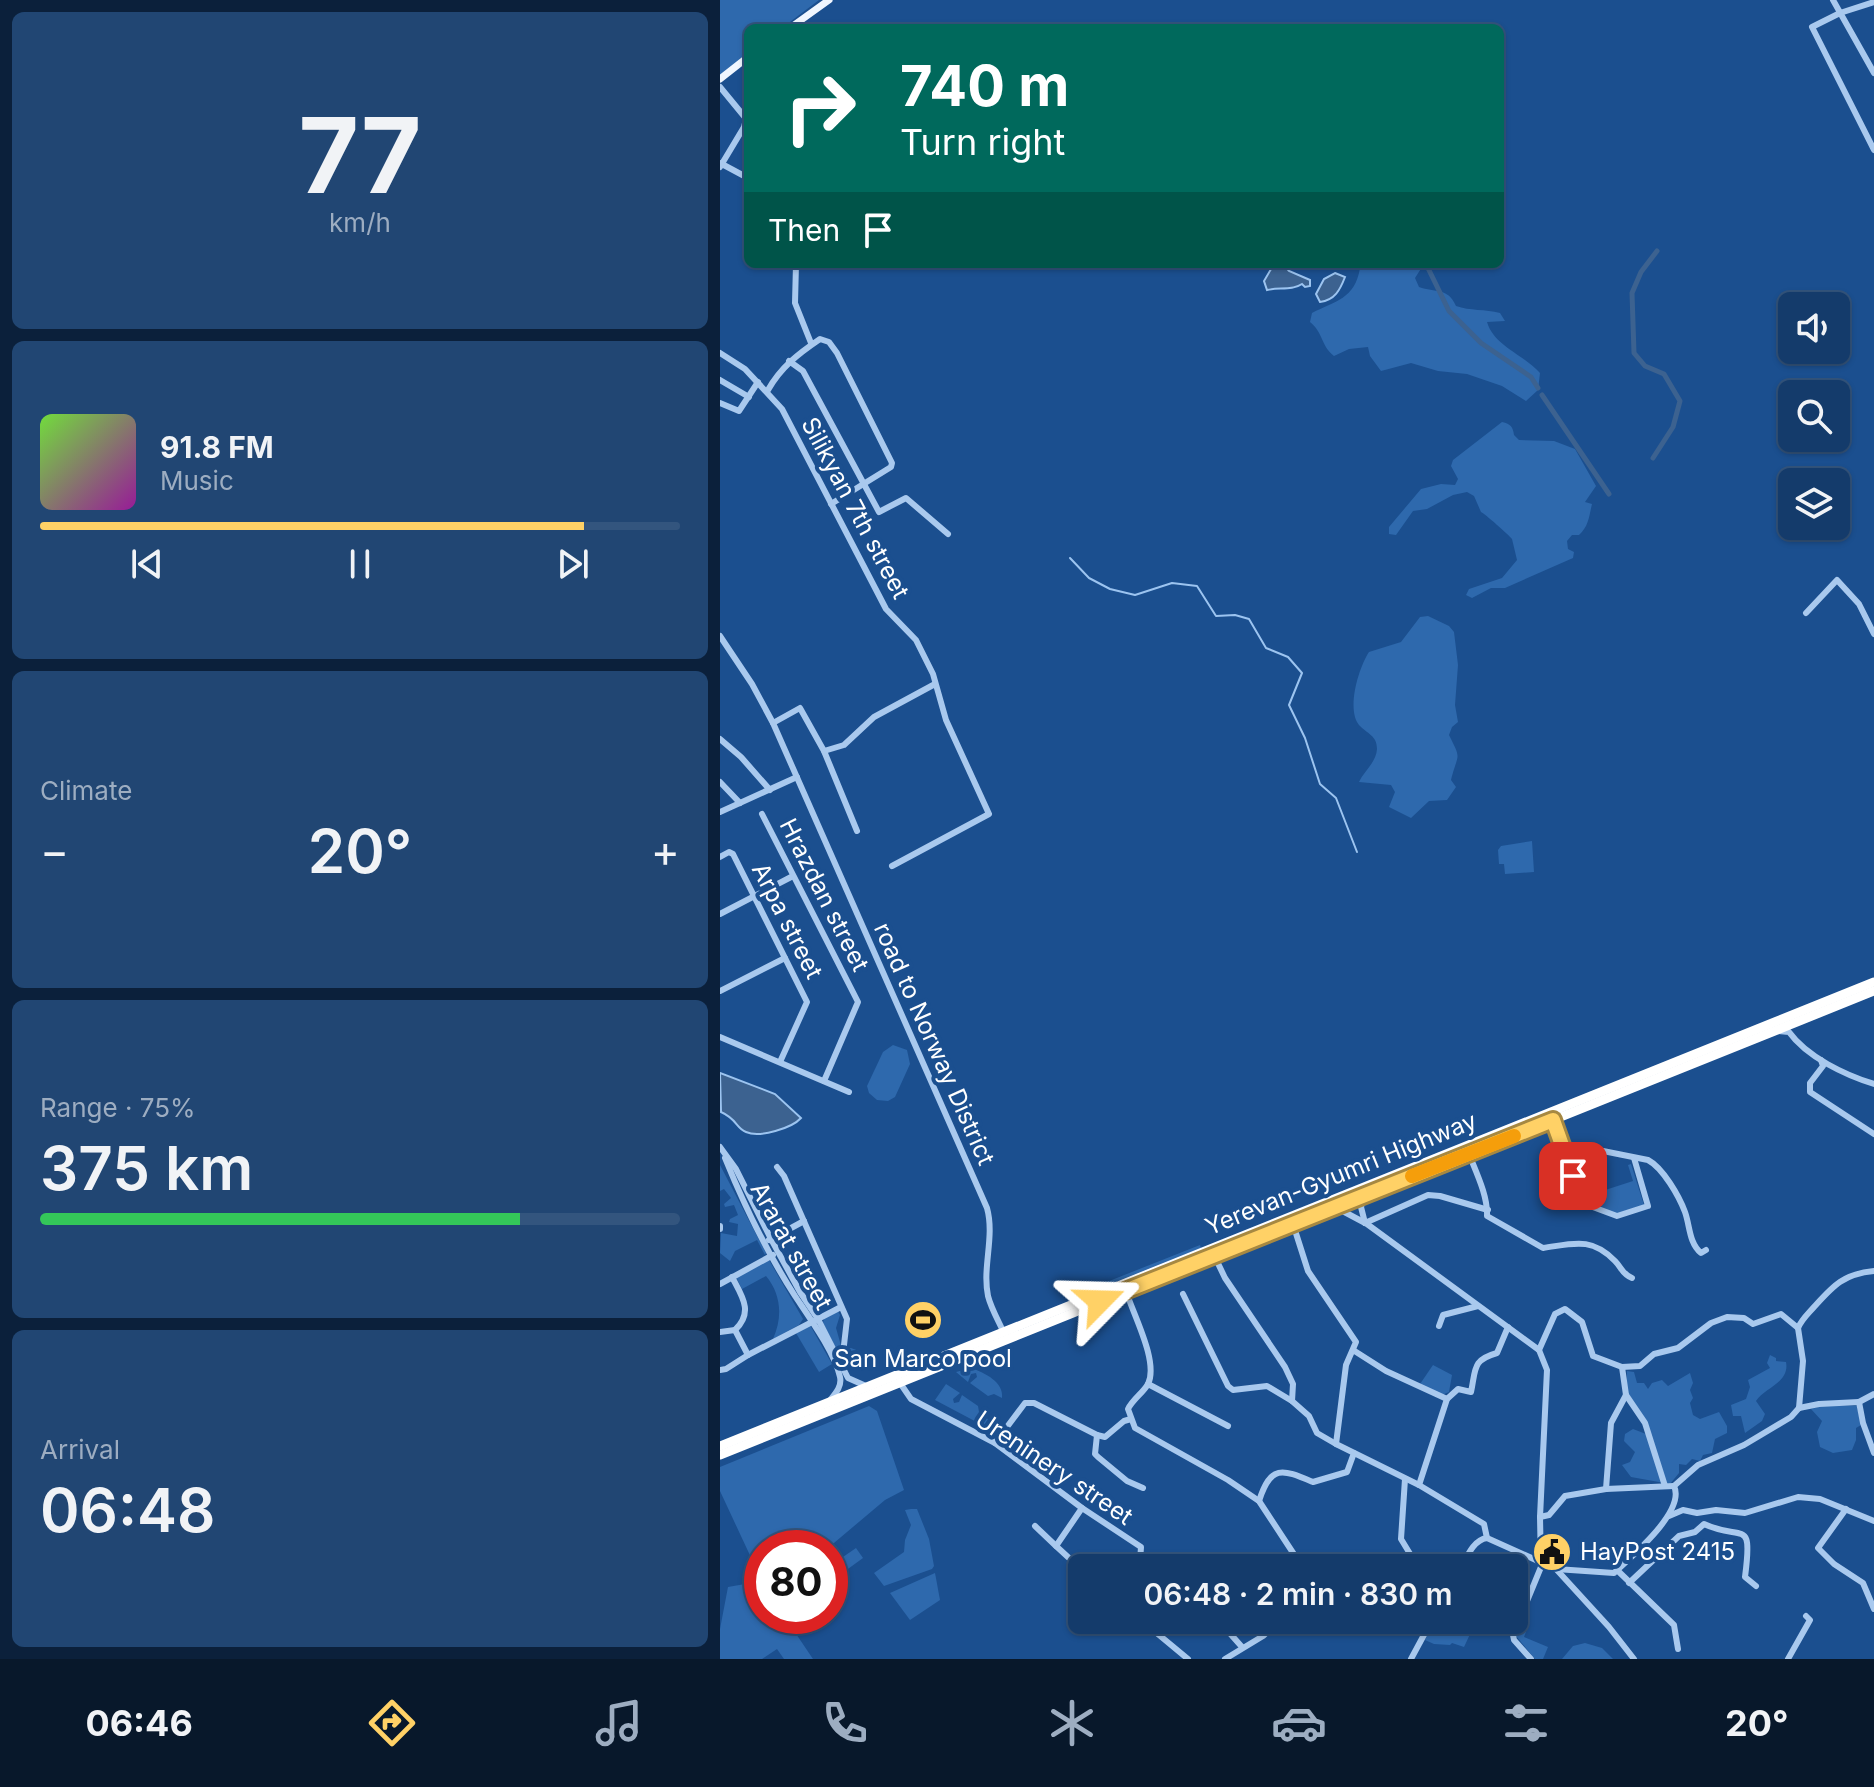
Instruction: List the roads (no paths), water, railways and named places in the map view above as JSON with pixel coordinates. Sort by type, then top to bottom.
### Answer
[{"type":"highway","name":"Yerevan-Gyumri Highway","points":[[829,1404],[900,1383],[913,1373],[1003,1331],[1126,1291],[1469,1154],[1874,982]]},
{"type":"highway","name":"Yerevan-Gyumri Highway","points":[[829,1404],[866,1386],[913,1373],[1874,991]]},
{"type":"highway","points":[[720,1455],[757,1435],[829,1404]]},
{"type":"highway","points":[[720,1446],[757,1435]]},
{"type":"main road","points":[[796,24],[829,0]]},
{"type":"main road","points":[[720,79],[744,60]]},
{"type":"street","points":[[1833,0],[1874,73]]},
{"type":"street","points":[[1874,2],[1840,13],[1812,27],[1874,150]]},
{"type":"street","points":[[720,87],[744,116]]},
{"type":"street","points":[[744,127],[721,164],[744,176]]},
{"type":"street","points":[[796,268],[795,303],[811,343]]},
{"type":"street","points":[[768,390],[777,373],[789,361],[820,339],[829,342],[837,353],[892,463],[891,467],[831,504]]},
{"type":"street","name":"Silikyan 7th street","points":[[720,353],[745,369],[768,390],[782,409],[886,609],[916,640],[946,720],[989,814],[892,866]]},
{"type":"street","points":[[789,361],[803,371],[879,512],[906,498],[948,534]]},
{"type":"street","points":[[720,380],[749,397]]},
{"type":"street","points":[[720,403],[737,412],[758,382]]},
{"type":"street","points":[[1806,613],[1837,580],[1859,604],[1874,634]]},
{"type":"street","name":"road to Norway District","points":[[720,636],[773,723],[987,1208],[990,1224],[987,1288],[1003,1331]]},
{"type":"street","points":[[824,751],[844,745],[874,717],[935,684]]},
{"type":"street","points":[[773,723],[800,708],[824,751],[857,831]]},
{"type":"street","points":[[720,739],[770,790]]},
{"type":"street","points":[[720,812],[797,777]]},
{"type":"street","points":[[720,782],[740,803]]},
{"type":"street","name":"Hrazdan street","points":[[762,814],[858,1002],[824,1081]]},
{"type":"street","name":"Arpa street","points":[[720,857],[729,852],[733,854],[807,1002],[780,1062]]},
{"type":"street","points":[[720,914],[793,876]]},
{"type":"street","points":[[720,991],[785,958]]},
{"type":"street","points":[[1775,1031],[1789,1032],[1795,1041],[1821,1060],[1874,1084]]},
{"type":"street","points":[[720,1037],[849,1092]]},
{"type":"street","points":[[1821,1060],[1823,1066],[1810,1083],[1810,1092],[1874,1134]]},
{"type":"street","points":[[1553,1117],[1582,1203],[1617,1216],[1648,1206],[1634,1158]]},
{"type":"street","points":[[1563,1149],[1593,1149],[1656,1164],[1683,1208],[1693,1244],[1701,1253],[1706,1250]]},
{"type":"street","name":"Ararat street","points":[[723,1153],[768,1240],[848,1378],[866,1386]]},
{"type":"street","points":[[1469,1154],[1488,1210],[1487,1216],[1543,1248],[1572,1241],[1593,1247],[1616,1262],[1623,1274],[1632,1278]]},
{"type":"street","points":[[777,1167],[784,1176],[847,1319],[844,1345]]},
{"type":"street","points":[[1365,1223],[1428,1195],[1488,1210]]},
{"type":"street","points":[[1364,1196],[1361,1207],[1365,1223]]},
{"type":"street","points":[[1335,1207],[1365,1223],[1539,1350],[1547,1370],[1540,1517],[1541,1567],[1528,1597]]},
{"type":"street","points":[[768,1240],[804,1221]]},
{"type":"street","points":[[1293,1224],[1308,1271],[1356,1342],[1346,1365],[1336,1444]]},
{"type":"street","name":"Ararat street","points":[[768,1240],[773,1255],[815,1320],[840,1378],[840,1386],[829,1404]]},
{"type":"street","points":[[720,1284],[773,1255]]},
{"type":"street","points":[[1214,1255],[1225,1278],[1285,1367],[1293,1384],[1292,1401]]},
{"type":"street","points":[[1540,1517],[1549,1515],[1565,1496],[1606,1489],[1670,1486],[1698,1465],[1744,1445],[1791,1417],[1799,1408],[1803,1361],[1798,1328],[1803,1317],[1840,1280],[1874,1271]]},
{"type":"street","points":[[720,1332],[735,1330],[745,1319],[746,1303],[732,1277]]},
{"type":"street","points":[[1126,1291],[1146,1344],[1151,1371],[1148,1384],[1128,1409],[1135,1428],[1259,1501],[1294,1554]]},
{"type":"street","points":[[1183,1294],[1228,1386],[1233,1390],[1267,1386],[1309,1416],[1317,1433],[1419,1485],[1484,1524],[1487,1538]]},
{"type":"street","points":[[1439,1326],[1443,1315],[1478,1306]]},
{"type":"street","points":[[720,1370],[841,1307]]},
{"type":"street","points":[[1539,1350],[1555,1314],[1565,1309],[1582,1322],[1593,1356],[1622,1367],[1640,1366],[1654,1354],[1678,1348],[1711,1323],[1727,1317],[1744,1318],[1753,1324],[1781,1314],[1798,1328]]},
{"type":"street","points":[[1419,1485],[1447,1399],[1458,1389],[1471,1392],[1477,1362],[1497,1353],[1508,1327]]},
{"type":"street","points":[[735,1330],[748,1355]]},
{"type":"street","points":[[1353,1350],[1386,1371],[1447,1399]]},
{"type":"street","points":[[1622,1367],[1626,1395],[1642,1417],[1676,1497],[1669,1516]]},
{"type":"street","name":"Ureninery street","points":[[900,1383],[911,1399],[995,1443],[1082,1508],[1141,1547],[1140,1554]]},
{"type":"street","points":[[1148,1384],[1228,1426]]},
{"type":"street","points":[[1799,1408],[1859,1402],[1874,1394]]},
{"type":"street","points":[[1606,1489],[1611,1423],[1626,1395]]},
{"type":"street","points":[[1859,1402],[1874,1453]]},
{"type":"street","points":[[995,1443],[1025,1403],[1041,1406],[1097,1435],[1107,1436],[1124,1421],[1131,1419]]},
{"type":"street","points":[[1097,1435],[1095,1454],[1127,1481],[1143,1488]]},
{"type":"street","points":[[1259,1501],[1270,1476],[1280,1471],[1292,1471],[1313,1482],[1347,1472],[1354,1453]]},
{"type":"street","points":[[1405,1479],[1401,1539],[1409,1554]]},
{"type":"street","points":[[1556,1569],[1614,1573],[1669,1516],[1683,1510],[1745,1513],[1798,1497],[1820,1499],[1874,1521]]},
{"type":"street","points":[[1056,1546],[1082,1508]]},
{"type":"street","points":[[1846,1509],[1818,1548],[1834,1564],[1863,1583],[1874,1609]]},
{"type":"street","points":[[1629,1583],[1679,1536],[1695,1532],[1704,1524],[1744,1533],[1747,1542],[1745,1577],[1756,1586]]},
{"type":"street","points":[[1035,1526],[1068,1557]]},
{"type":"street","points":[[1468,1554],[1481,1539],[1487,1538],[1556,1569],[1634,1659]]},
{"type":"street","points":[[1617,1570],[1674,1625],[1678,1649]]},
{"type":"street","points":[[1788,1659],[1810,1620],[1806,1616]]},
{"type":"street","points":[[1158,1634],[1188,1659]]},
{"type":"street","points":[[1230,1634],[1242,1647]]},
{"type":"street","points":[[1225,1659],[1265,1634]]},
{"type":"street","points":[[1411,1659],[1424,1634]]},
{"type":"street","points":[[1515,1634],[1514,1640],[1530,1659]]},
{"type":"waterway","points":[[1653,458],[1673,427],[1680,401],[1664,374],[1645,366],[1634,353],[1632,293],[1641,272],[1657,251]]},
{"type":"waterway","points":[[1428,268],[1449,311],[1481,343],[1531,377],[1538,388]]},
{"type":"waterway","points":[[1542,395],[1609,494]]},
{"type":"waterway","points":[[1070,558],[1089,578],[1110,589],[1135,595],[1172,583],[1197,586],[1216,616],[1235,615],[1249,619],[1266,648],[1288,657],[1302,673],[1289,705],[1305,738],[1320,784],[1336,798],[1357,852]]},
{"type":"place","name":"San Marco pool","points":[[923,1320]]},
{"type":"place","name":"HayPost 2415","points":[[1552,1552]]}]
